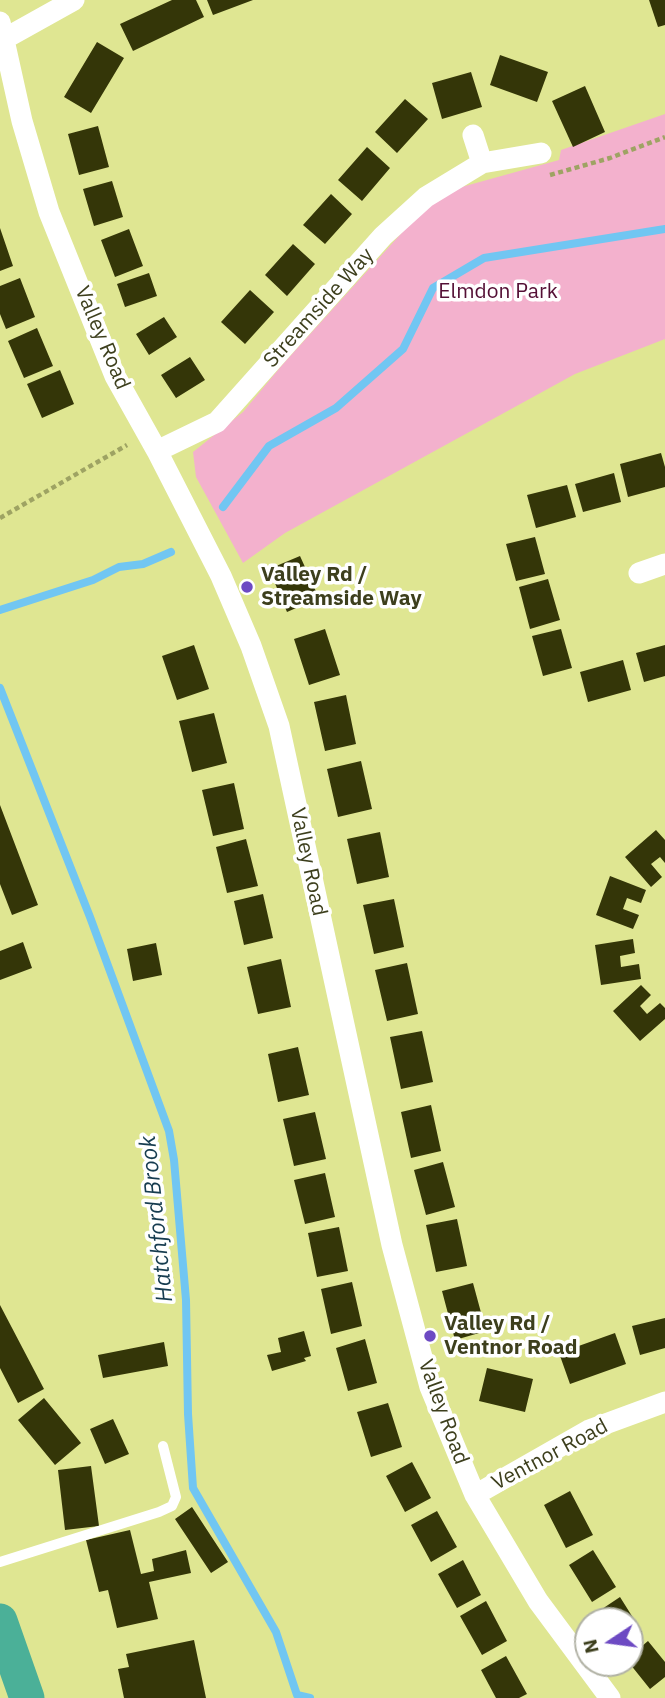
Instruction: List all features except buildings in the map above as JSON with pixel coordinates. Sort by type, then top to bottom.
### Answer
[{"type":"highway","points":[[0,1621],[27,1698]]},
{"type":"street","points":[[2,31],[74,0]]},
{"type":"street","name":"Valley Road","points":[[2,31],[13,99],[49,212],[115,376],[221,576],[251,646],[278,726],[393,1245],[430,1387],[475,1495],[538,1601],[610,1698]]},
{"type":"street","points":[[473,135],[482,163]]},
{"type":"street","name":"Streamside Way","points":[[157,451],[217,422],[383,236],[425,197],[482,163],[541,153]]},
{"type":"street","points":[[639,573],[665,564]]},
{"type":"street","name":"Ventnor Road","points":[[475,1495],[589,1430],[665,1402]]},
{"type":"lane","points":[[0,1562],[172,1506],[176,1496],[163,1446]]},
{"type":"path","points":[[541,153],[545,176],[610,158],[665,137]]},
{"type":"path","points":[[0,518],[127,445]]},
{"type":"green space","name":"Elmdon Park","points":[[665,114],[665,339],[575,374],[285,533],[243,563],[196,477],[193,452],[243,412],[426,206],[458,188],[559,160],[561,150]]},
{"type":"waterway","name":"Hatchford Brook","points":[[223,507],[269,446],[336,408],[403,349],[433,288],[484,258],[665,229]]},
{"type":"waterway","name":"Hatchford Brook","points":[[0,610],[93,580],[119,567],[143,564],[171,552]]},
{"type":"waterway","name":"Hatchford Brook","points":[[0,688],[90,917],[169,1131],[186,1300],[188,1414],[193,1488],[276,1632],[297,1695],[310,1698]]},
{"type":"place","name":"Valley Rd / Streamside Way","points":[[247,587]]},
{"type":"place","name":"Valley Rd / Ventnor Road","points":[[430,1336]]}]
